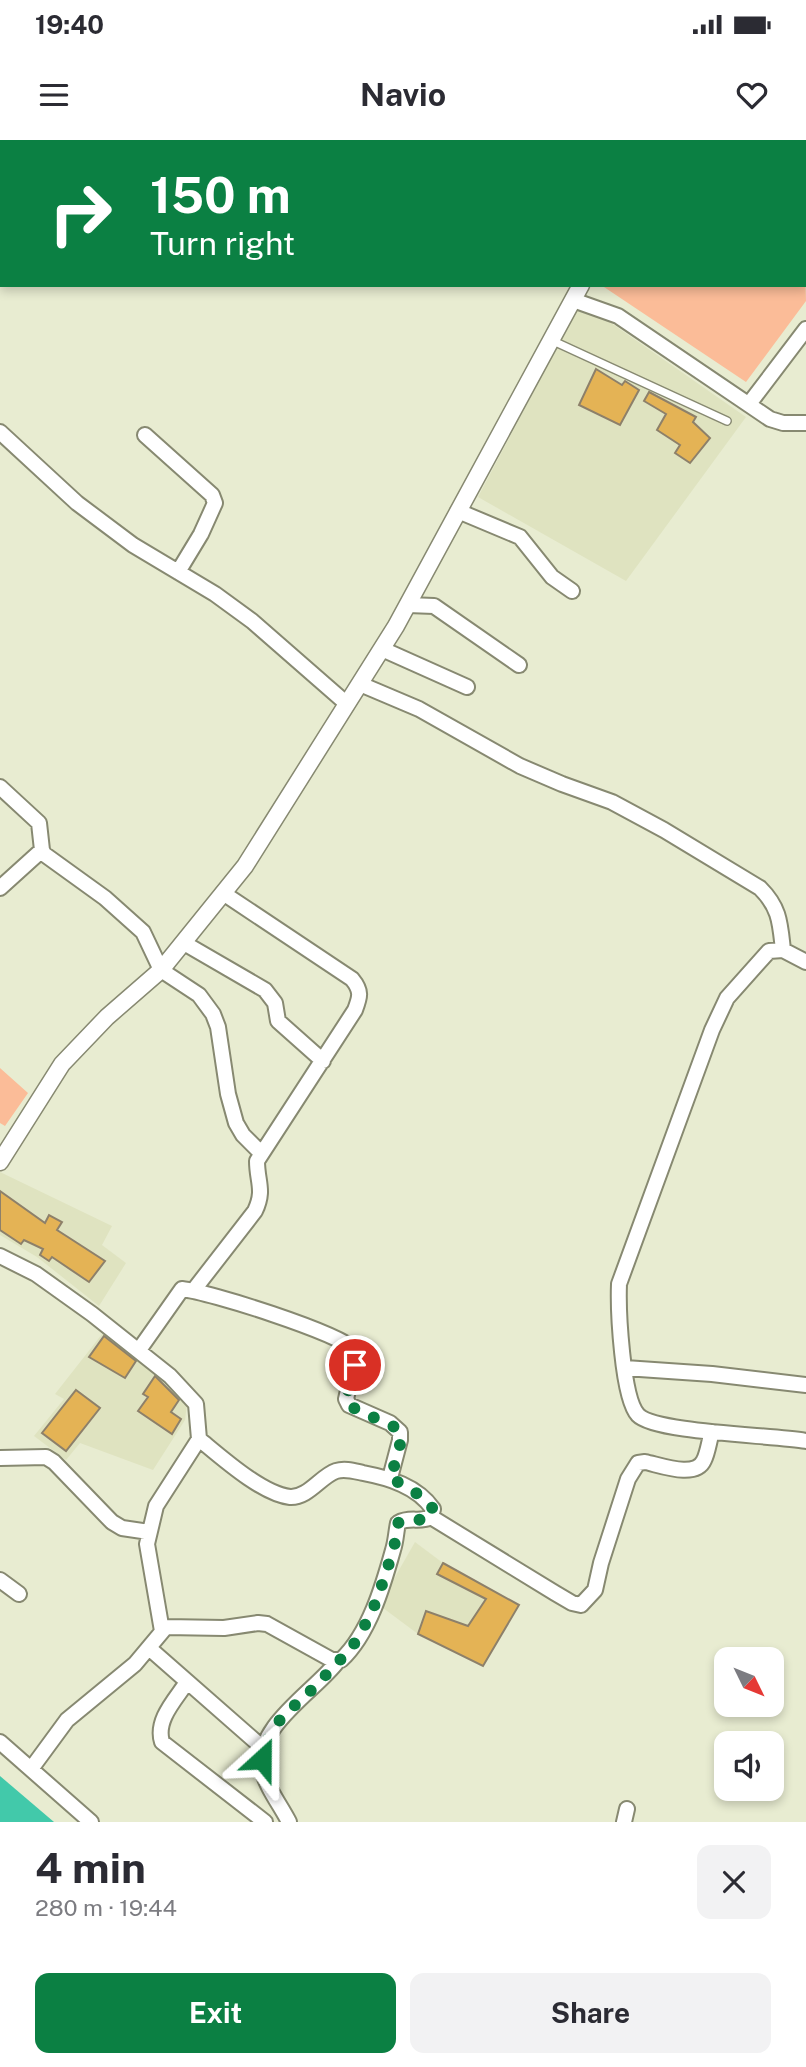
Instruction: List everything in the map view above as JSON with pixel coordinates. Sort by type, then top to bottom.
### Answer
[{"type":"street","points":[[0,1162],[62,1064],[107,1017],[161,970],[245,866],[408,605],[577,292],[618,316],[770,419],[783,423],[806,423]]},
{"type":"street","points":[[749,404],[806,329]]},
{"type":"street","points":[[0,432],[77,503],[133,545],[215,594],[252,621],[347,704]]},
{"type":"street","points":[[145,435],[214,499],[214,511],[178,572]]},
{"type":"street","points":[[458,511],[520,537],[552,576],[572,591]]},
{"type":"street","points":[[408,605],[434,606],[519,665]]},
{"type":"street","points":[[382,649],[467,687]]},
{"type":"street","points":[[360,684],[419,709],[520,766],[612,802],[760,888],[772,900],[779,915],[782,950]]},
{"type":"street","points":[[0,787],[39,824],[42,850],[105,898],[143,932],[161,970],[199,995],[213,1014],[218,1027],[228,1094],[236,1124],[261,1153]]},
{"type":"street","points":[[0,888],[42,850]]},
{"type":"street","points":[[193,1291],[255,1210],[261,1199],[262,1187],[257,1161],[289,1116],[355,1010],[360,997],[359,987],[352,979],[223,893]]},
{"type":"street","points":[[184,943],[265,990],[275,1003],[278,1021],[323,1061]]},
{"type":"street","points":[[806,962],[782,950],[769,951],[727,998],[712,1030],[619,1284],[619,1328],[625,1368],[633,1406],[639,1416],[654,1424],[806,1441]]},
{"type":"street","points":[[0,1256],[36,1274],[139,1350],[193,1398],[197,1408],[200,1439],[156,1506],[147,1544],[162,1630]]},
{"type":"street","points":[[139,1350],[182,1289],[290,1320],[351,1346],[356,1356],[346,1399],[349,1405],[390,1423],[400,1432],[390,1478]]},
{"type":"street","points":[[625,1368],[712,1374],[806,1385]]},
{"type":"street","points":[[431,1517],[572,1603],[581,1605],[595,1590],[601,1563],[633,1469],[638,1463],[645,1462],[692,1470],[700,1467],[704,1462],[712,1432]]},
{"type":"street","points":[[200,1439],[251,1479],[292,1497],[302,1495],[338,1470],[390,1478],[411,1489],[433,1509],[431,1517],[425,1521],[406,1518],[398,1523],[394,1548],[377,1600],[348,1654],[290,1708],[263,1748],[264,1774],[289,1822]]},
{"type":"street","points":[[0,1458],[46,1457],[62,1469],[112,1522],[122,1528],[149,1532]]},
{"type":"street","points":[[0,1580],[19,1594]]},
{"type":"street","points":[[31,1769],[67,1720],[135,1664],[162,1630],[174,1626],[224,1628],[267,1624],[337,1662]]},
{"type":"street","points":[[149,1648],[263,1748]]},
{"type":"street","points":[[187,1682],[161,1723],[159,1733],[162,1742],[265,1822]]},
{"type":"street","points":[[0,1742],[91,1822]]},
{"type":"lane","points":[[551,340],[727,421]]},
{"type":"shaded area","points":[[604,287],[806,287],[806,301],[746,382]]},
{"type":"shaded area","points":[[581,302],[746,417],[626,581],[478,497]]},
{"type":"shaded area","points":[[0,1068],[28,1093],[5,1126],[0,1123]]},
{"type":"shaded area","points":[[0,1172],[112,1226],[102,1245],[126,1263],[99,1306],[37,1257],[0,1235]]},
{"type":"shaded area","points":[[106,1329],[188,1396],[185,1420],[153,1470],[80,1443],[66,1460],[34,1436],[64,1399],[55,1394]]},
{"type":"shaded area","points":[[415,1542],[443,1563],[519,1605],[483,1666],[418,1634],[379,1605]]},
{"type":"water","points":[[0,1776],[54,1822],[0,1822]]},
{"type":"building","points":[[596,369],[622,385],[625,381],[639,390],[620,425],[579,405]]},
{"type":"building","points":[[649,392],[696,417],[693,422],[710,438],[690,463],[675,453],[680,445],[657,430],[666,414],[644,401]]},
{"type":"building","points":[[0,1191],[45,1223],[49,1215],[62,1222],[57,1230],[105,1261],[89,1282],[52,1257],[49,1261],[40,1255],[43,1249],[24,1240],[21,1244],[0,1230]]},
{"type":"building","points":[[104,1336],[136,1361],[125,1378],[89,1357]]},
{"type":"building","points":[[155,1376],[179,1400],[171,1412],[181,1419],[172,1434],[138,1411],[148,1397],[143,1394]]},
{"type":"building","points":[[76,1390],[100,1408],[66,1451],[42,1433]]},
{"type":"building","points":[[443,1563],[519,1605],[483,1666],[418,1634],[426,1611],[468,1626],[486,1599],[437,1574]]},
{"type":"route","points":[[262,1759],[263,1748],[281,1718],[348,1654],[364,1627],[377,1600],[394,1548],[398,1523],[406,1518],[425,1521],[431,1517],[433,1509],[411,1489],[390,1478],[400,1440],[397,1428],[349,1405],[346,1399],[355,1365]]}]
